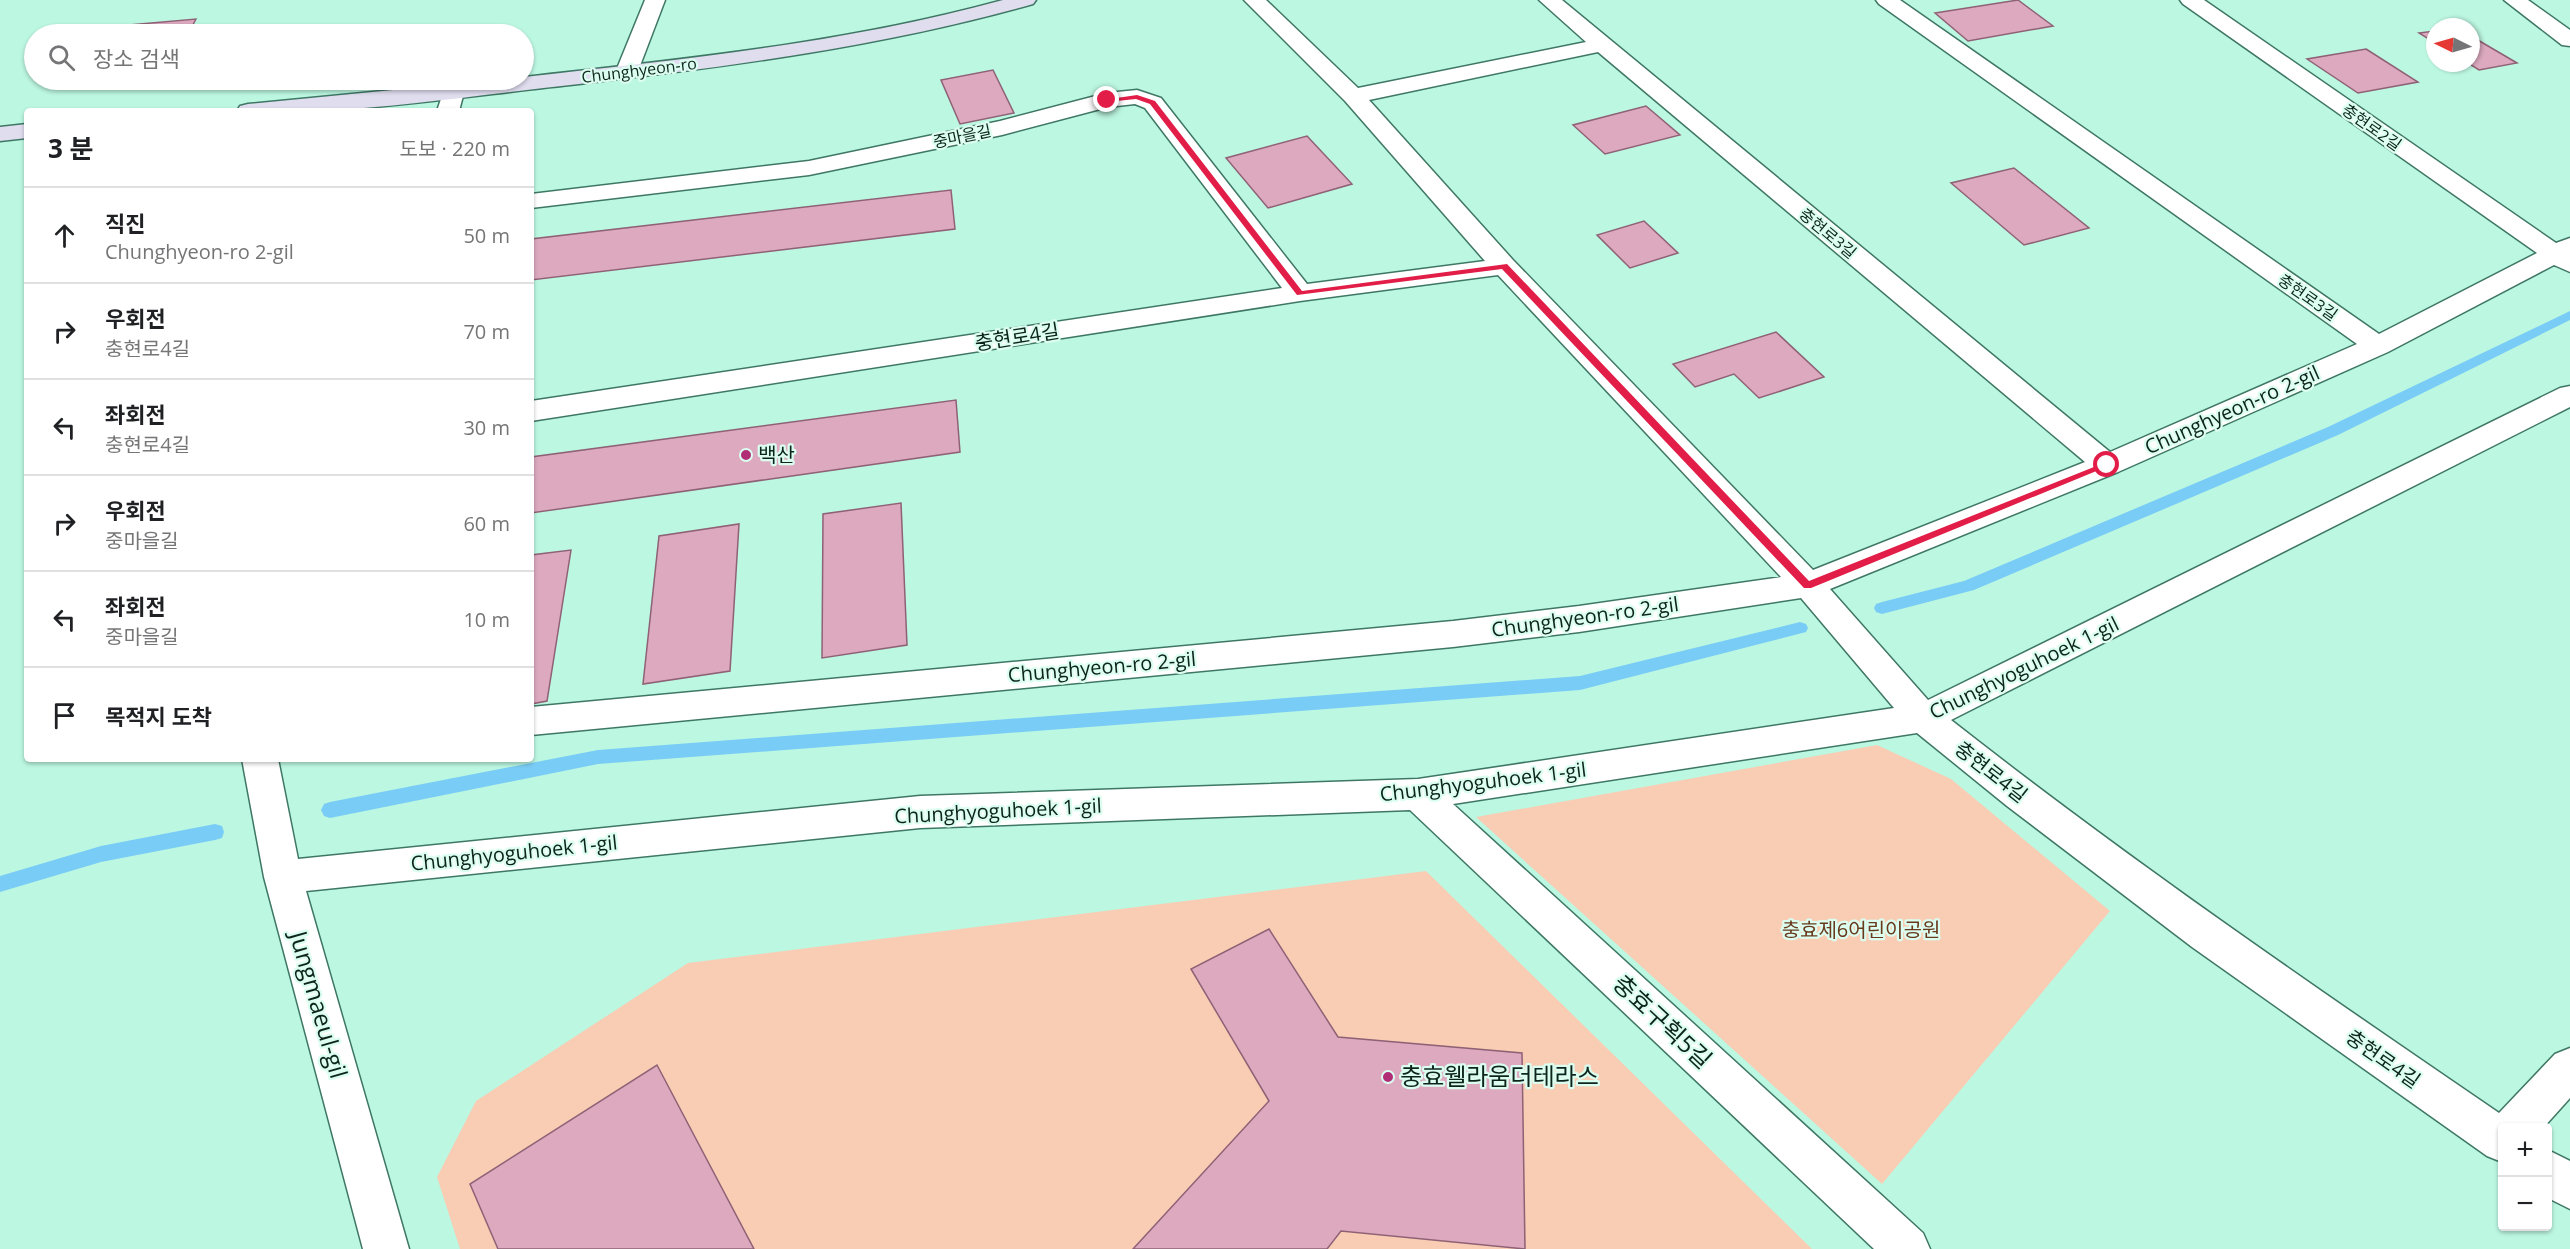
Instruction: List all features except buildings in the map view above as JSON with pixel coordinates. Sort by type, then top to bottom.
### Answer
[{"type":"street","points":[[627,71],[656,0]]},
{"type":"street","name":"Chunghyeon-ro","points":[[534,87],[627,71],[842,43],[945,21],[1026,0]]},
{"type":"street","name":"충현로4길","points":[[1254,0],[1353,96],[1504,266],[1808,585],[1923,718],[2020,795],[2206,934],[2498,1132]]},
{"type":"street","name":"충현로3길","points":[[1549,0],[2107,465]]},
{"type":"street","name":"충현로3길","points":[[1886,0],[2378,346]]},
{"type":"street","name":"충현로2길","points":[[2190,0],[2565,255]]},
{"type":"street","points":[[2514,0],[2570,40]]},
{"type":"street","points":[[1353,96],[1602,45]]},
{"type":"street","name":"Chunghyeon-ro","points":[[316,108],[451,102],[519,90]]},
{"type":"street","name":"중마을길","points":[[534,201],[809,168],[1002,128],[1107,100],[1137,97],[1153,103],[1300,293]]},
{"type":"street","points":[[0,134],[24,131]]},
{"type":"street","name":"Chunghyeon-ro 2-gil","points":[[534,721],[1453,634],[1579,619],[1808,585],[2107,465],[2378,346],[2565,255]]},
{"type":"street","name":"충현로4길","points":[[534,411],[1300,293],[1504,266]]},
{"type":"street","name":"Chunghyoguhoek 1-gil","points":[[282,877],[920,812],[1418,794],[1923,718],[2570,394]]},
{"type":"street","name":"Jungmaeul-gil","points":[[261,762],[282,877],[386,1249]]},
{"type":"street","name":"충효구획5길","points":[[1418,794],[1907,1249]]},
{"type":"street","points":[[2518,1123],[2570,1068]]},
{"type":"street","points":[[2552,1175],[2570,1187]]},
{"type":"green space","name":"충효제6어린이공원","points":[[1877,745],[1951,779],[2110,911],[1882,1184],[1476,817]]},
{"type":"green space","points":[[1426,871],[1812,1249],[460,1249],[437,1177],[476,1101],[688,963]]},
{"type":"waterway","points":[[1882,608],[1968,586],[2333,431],[2570,315]]},
{"type":"waterway","points":[[330,810],[598,757],[1580,683],[1800,628]]},
{"type":"waterway","points":[[0,884],[101,854],[215,832]]},
{"type":"place","name":"백산","points":[[746,455]]},
{"type":"place","name":"충효웰라움더테라스","points":[[1388,1077]]},
{"type":"route","points":[[1107,100],[1137,97],[1153,103],[1300,293],[1504,266],[1808,585],[2107,465]]}]
